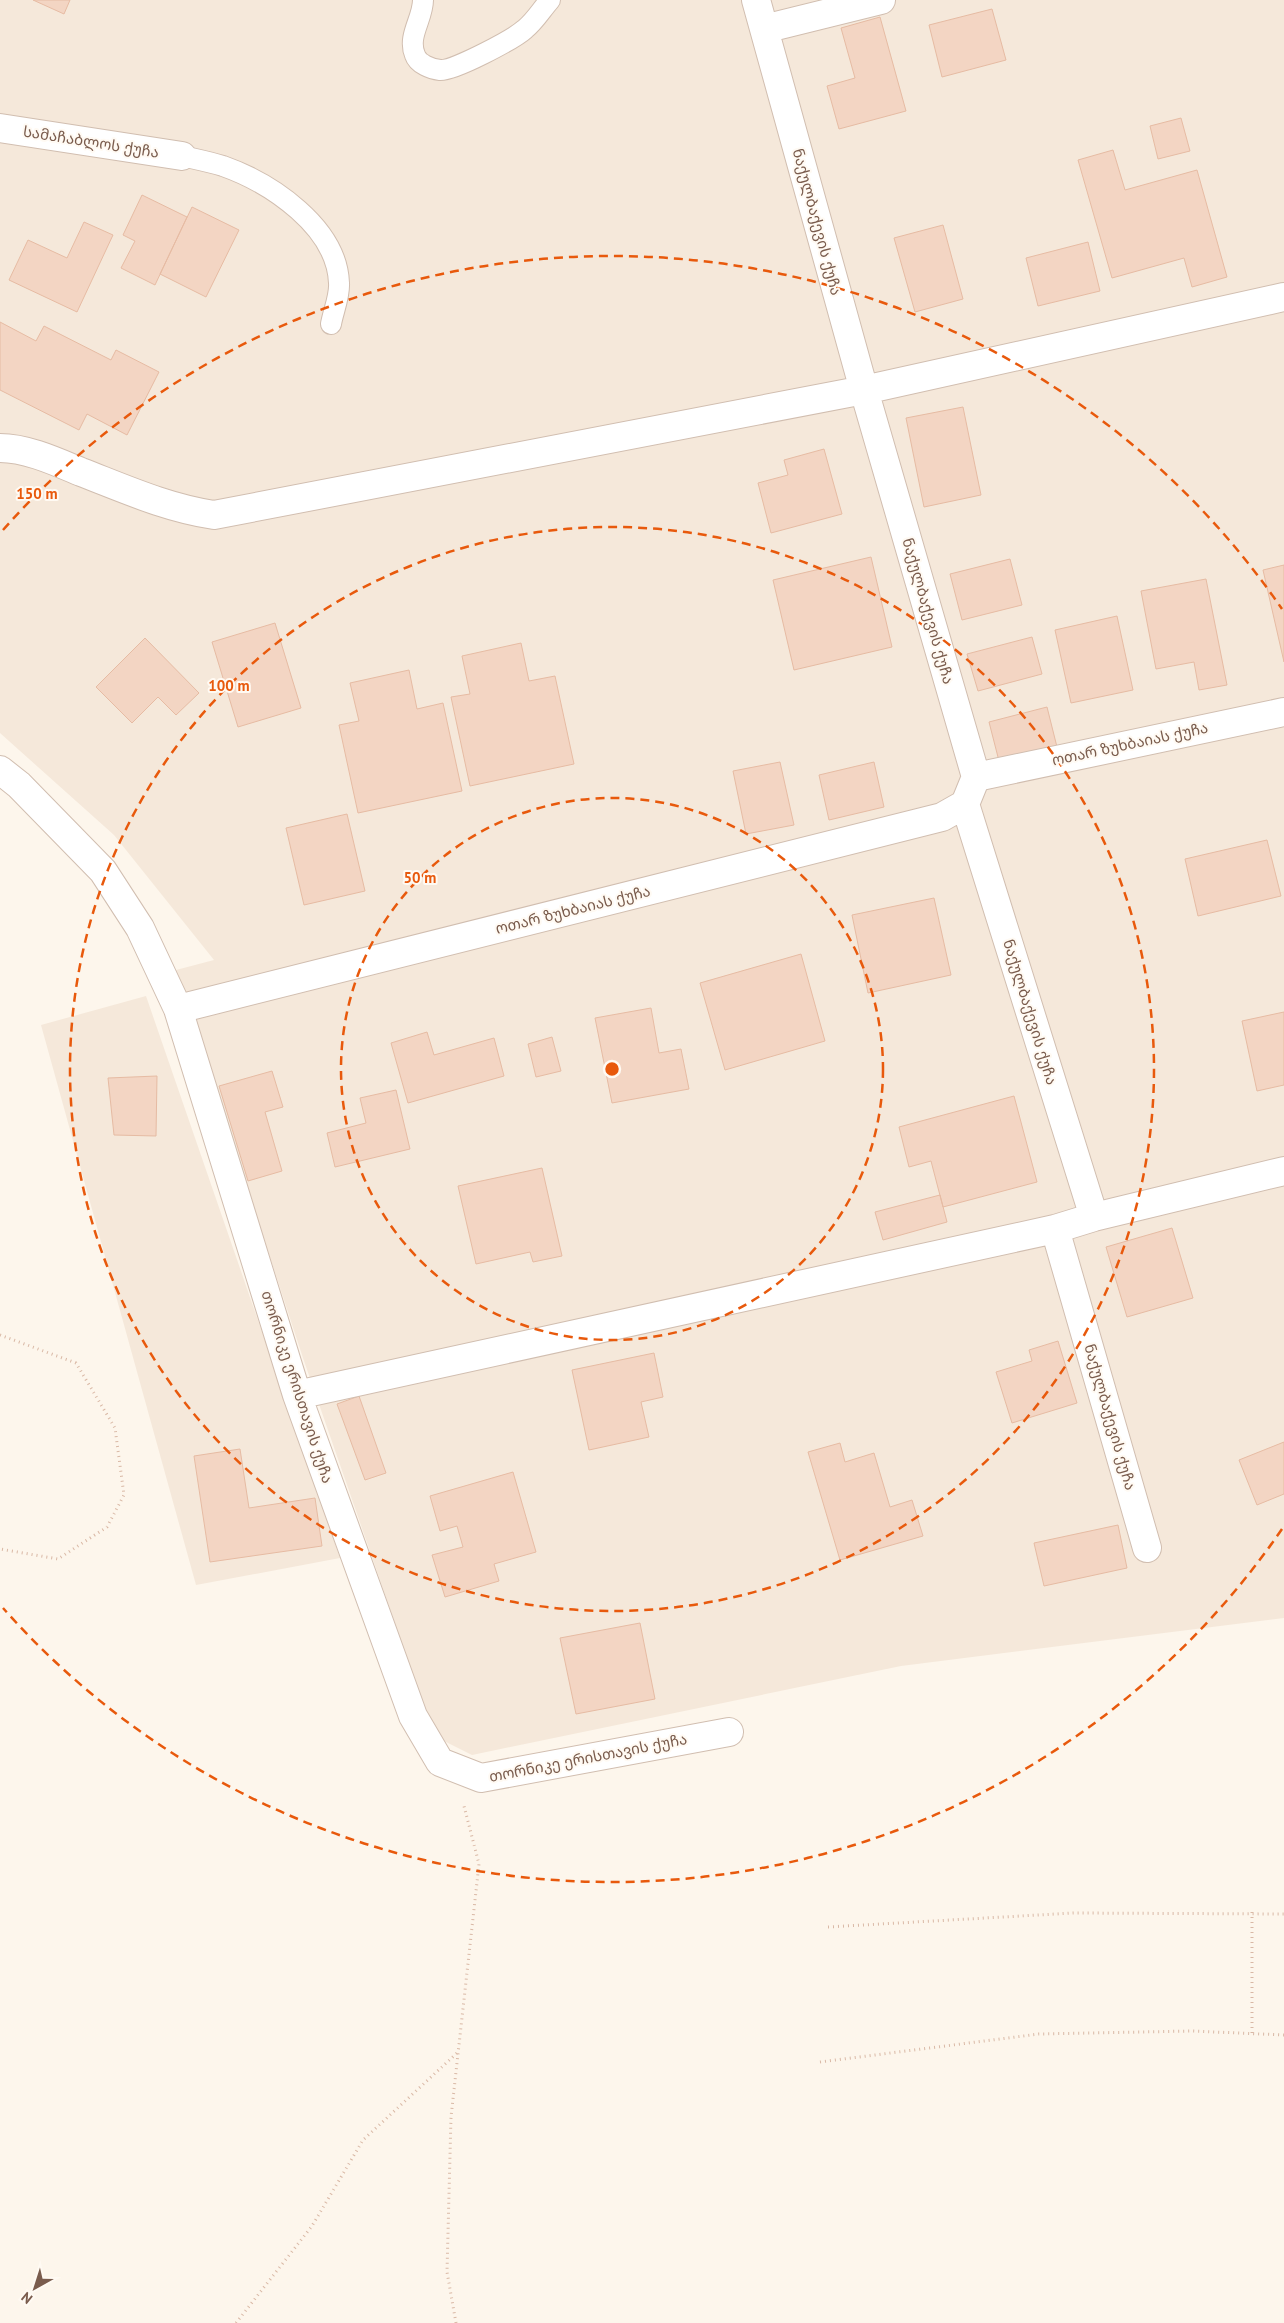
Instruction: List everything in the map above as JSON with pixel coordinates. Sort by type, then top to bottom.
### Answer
[{"type":"street","name":"ნაქულბაქევის ქუჩა","points":[[756,0],[864,390],[976,776]]},
{"type":"street","points":[[764,29],[881,0]]},
{"type":"street","name":"სამაჩაბლოს ქუჩა","points":[[0,128],[182,156]]},
{"type":"street","points":[[0,448],[9,448],[53,460],[150,500],[184,511],[214,515],[864,390],[1284,298]]},
{"type":"street","name":"ოთარ ზუხბაიას ქუჩა","points":[[976,776],[1284,712]]},
{"type":"street","name":"თორნიკე ერისთავის ქუჩა","points":[[0,770],[18,784],[103,871],[140,928],[178,1009],[297,1395],[413,1716],[440,1762],[481,1778],[729,1732]]},
{"type":"street","points":[[965,804],[976,776]]},
{"type":"street","name":"ნაქულბაქევის ქუჩა","points":[[965,804],[1094,1217]]},
{"type":"street","name":"ოთარ ზუხბაიას ქუჩა","points":[[178,1009],[942,817],[965,804]]},
{"type":"street","points":[[297,1395],[1056,1229],[1094,1217],[1284,1172]]},
{"type":"street","name":"ნაქულბაქევის ქუჩა","points":[[1056,1229],[1147,1548]]},
{"type":"lane","points":[[423,0],[423,7],[411,42],[415,57],[426,66],[441,70],[458,65],[525,30],[550,0]]},
{"type":"lane","points":[[182,156],[224,167],[273,191],[309,218],[332,251],[339,283],[331,324]]},
{"type":"path","points":[[0,1335],[76,1363],[115,1428],[124,1496],[107,1527],[58,1559],[0,1549]]},
{"type":"path","points":[[440,1762],[462,1798],[479,1864],[451,2117],[447,2272],[456,2323]]},
{"type":"path","points":[[828,1927],[1072,1913],[1252,1912],[1284,1914]]},
{"type":"path","points":[[1252,1912],[1252,2034]]},
{"type":"path","points":[[820,2062],[1039,2034],[1192,2031],[1284,2035]]},
{"type":"path","points":[[236,2323],[312,2226],[363,2140],[458,2052]]},
{"type":"shaded area","points":[[0,0],[1284,0],[1284,1618],[901,1666],[472,1755],[434,1736],[303,1358],[176,970],[214,960],[114,835],[0,733]]},
{"type":"shaded area","points":[[146,996],[340,1558],[196,1585],[41,1025]]},
{"type":"building","points":[[33,0],[70,0],[64,14]]},
{"type":"building","points":[[992,9],[1006,60],[942,77],[929,25]]},
{"type":"building","points":[[880,17],[906,111],[839,129],[827,86],[855,78],[841,28]]},
{"type":"building","points":[[1181,118],[1190,151],[1158,159],[1150,126]]},
{"type":"building","points":[[1113,150],[1125,190],[1197,170],[1227,277],[1192,287],[1184,258],[1112,278],[1078,160]]},
{"type":"building","points":[[142,195],[187,217],[155,285],[121,268],[135,241],[123,235]]},
{"type":"building","points":[[192,207],[239,230],[206,297],[160,274]]},
{"type":"building","points":[[84,222],[113,235],[77,312],[9,280],[28,240],[67,258]]},
{"type":"building","points":[[943,225],[963,299],[915,312],[894,238]]},
{"type":"building","points":[[1088,242],[1100,291],[1038,306],[1026,258]]},
{"type":"building","points":[[0,322],[36,341],[44,326],[111,360],[116,350],[159,372],[127,435],[87,414],[79,430],[0,390]]},
{"type":"building","points":[[963,407],[981,495],[924,507],[906,418]]},
{"type":"building","points":[[824,449],[842,514],[771,533],[758,483],[788,475],[784,460]]},
{"type":"building","points":[[871,557],[892,647],[794,670],[773,580]]},
{"type":"building","points":[[1010,559],[1022,605],[962,620],[950,574]]},
{"type":"building","points":[[1284,565],[1284,662],[1263,570]]},
{"type":"building","points":[[1206,579],[1227,685],[1199,690],[1194,662],[1156,669],[1141,591]]},
{"type":"building","points":[[1117,616],[1133,690],[1071,703],[1055,630]]},
{"type":"building","points":[[275,623],[301,708],[238,727],[212,642]]},
{"type":"building","points":[[1032,637],[1042,674],[978,691],[967,654]]},
{"type":"building","points":[[145,638],[199,693],[176,715],[158,697],[132,723],[96,687]]},
{"type":"building","points":[[521,643],[529,681],[555,676],[574,764],[470,786],[451,697],[470,694],[462,656]]},
{"type":"building","points":[[409,670],[417,709],[443,703],[462,791],[358,813],[339,725],[359,721],[350,683]]},
{"type":"building","points":[[1047,707],[1057,747],[999,761],[989,722]]},
{"type":"building","points":[[780,762],[794,825],[746,834],[733,771]]},
{"type":"building","points":[[874,762],[884,807],[829,820],[819,775]]},
{"type":"building","points":[[347,814],[365,891],[304,905],[286,828]]},
{"type":"building","points":[[1267,840],[1281,896],[1198,916],[1185,859]]},
{"type":"building","points":[[934,898],[951,975],[868,993],[852,915]]},
{"type":"building","points":[[801,954],[825,1041],[725,1070],[700,983]]},
{"type":"building","points":[[651,1008],[659,1053],[681,1049],[689,1089],[612,1103],[595,1018]]},
{"type":"building","points":[[1284,1012],[1284,1085],[1257,1091],[1242,1021]]},
{"type":"building","points":[[427,1032],[434,1055],[494,1038],[504,1076],[408,1103],[391,1043]]},
{"type":"building","points":[[552,1037],[561,1071],[536,1077],[528,1044]]},
{"type":"building","points":[[272,1071],[283,1107],[265,1112],[282,1171],[248,1181],[219,1086]]},
{"type":"building","points":[[157,1076],[156,1136],[114,1135],[108,1078]]},
{"type":"building","points":[[396,1090],[410,1149],[335,1167],[327,1133],[366,1123],[360,1098]]},
{"type":"building","points":[[1014,1096],[1037,1182],[943,1207],[931,1161],[909,1167],[899,1127]]},
{"type":"building","points":[[542,1168],[562,1256],[533,1262],[530,1252],[476,1264],[458,1186]]},
{"type":"building","points":[[940,1195],[947,1222],[883,1240],[875,1212]]},
{"type":"building","points":[[1172,1228],[1193,1298],[1127,1317],[1106,1247]]},
{"type":"building","points":[[1058,1341],[1077,1403],[1012,1423],[996,1372],[1032,1361],[1029,1350]]},
{"type":"building","points":[[654,1353],[663,1397],[641,1402],[649,1437],[589,1450],[572,1370]]},
{"type":"building","points":[[359,1396],[386,1473],[365,1480],[337,1404]]},
{"type":"building","points":[[1284,1442],[1284,1494],[1257,1505],[1239,1460]]},
{"type":"building","points":[[840,1443],[845,1462],[874,1453],[890,1507],[912,1500],[923,1536],[840,1560],[808,1452]]},
{"type":"building","points":[[240,1449],[249,1508],[315,1498],[322,1546],[210,1562],[194,1456]]},
{"type":"building","points":[[513,1472],[536,1552],[494,1564],[499,1581],[445,1597],[432,1555],[463,1547],[457,1526],[440,1531],[430,1496]]},
{"type":"building","points":[[1118,1525],[1127,1568],[1044,1586],[1034,1543]]},
{"type":"building","points":[[640,1623],[655,1699],[576,1714],[560,1638]]}]
